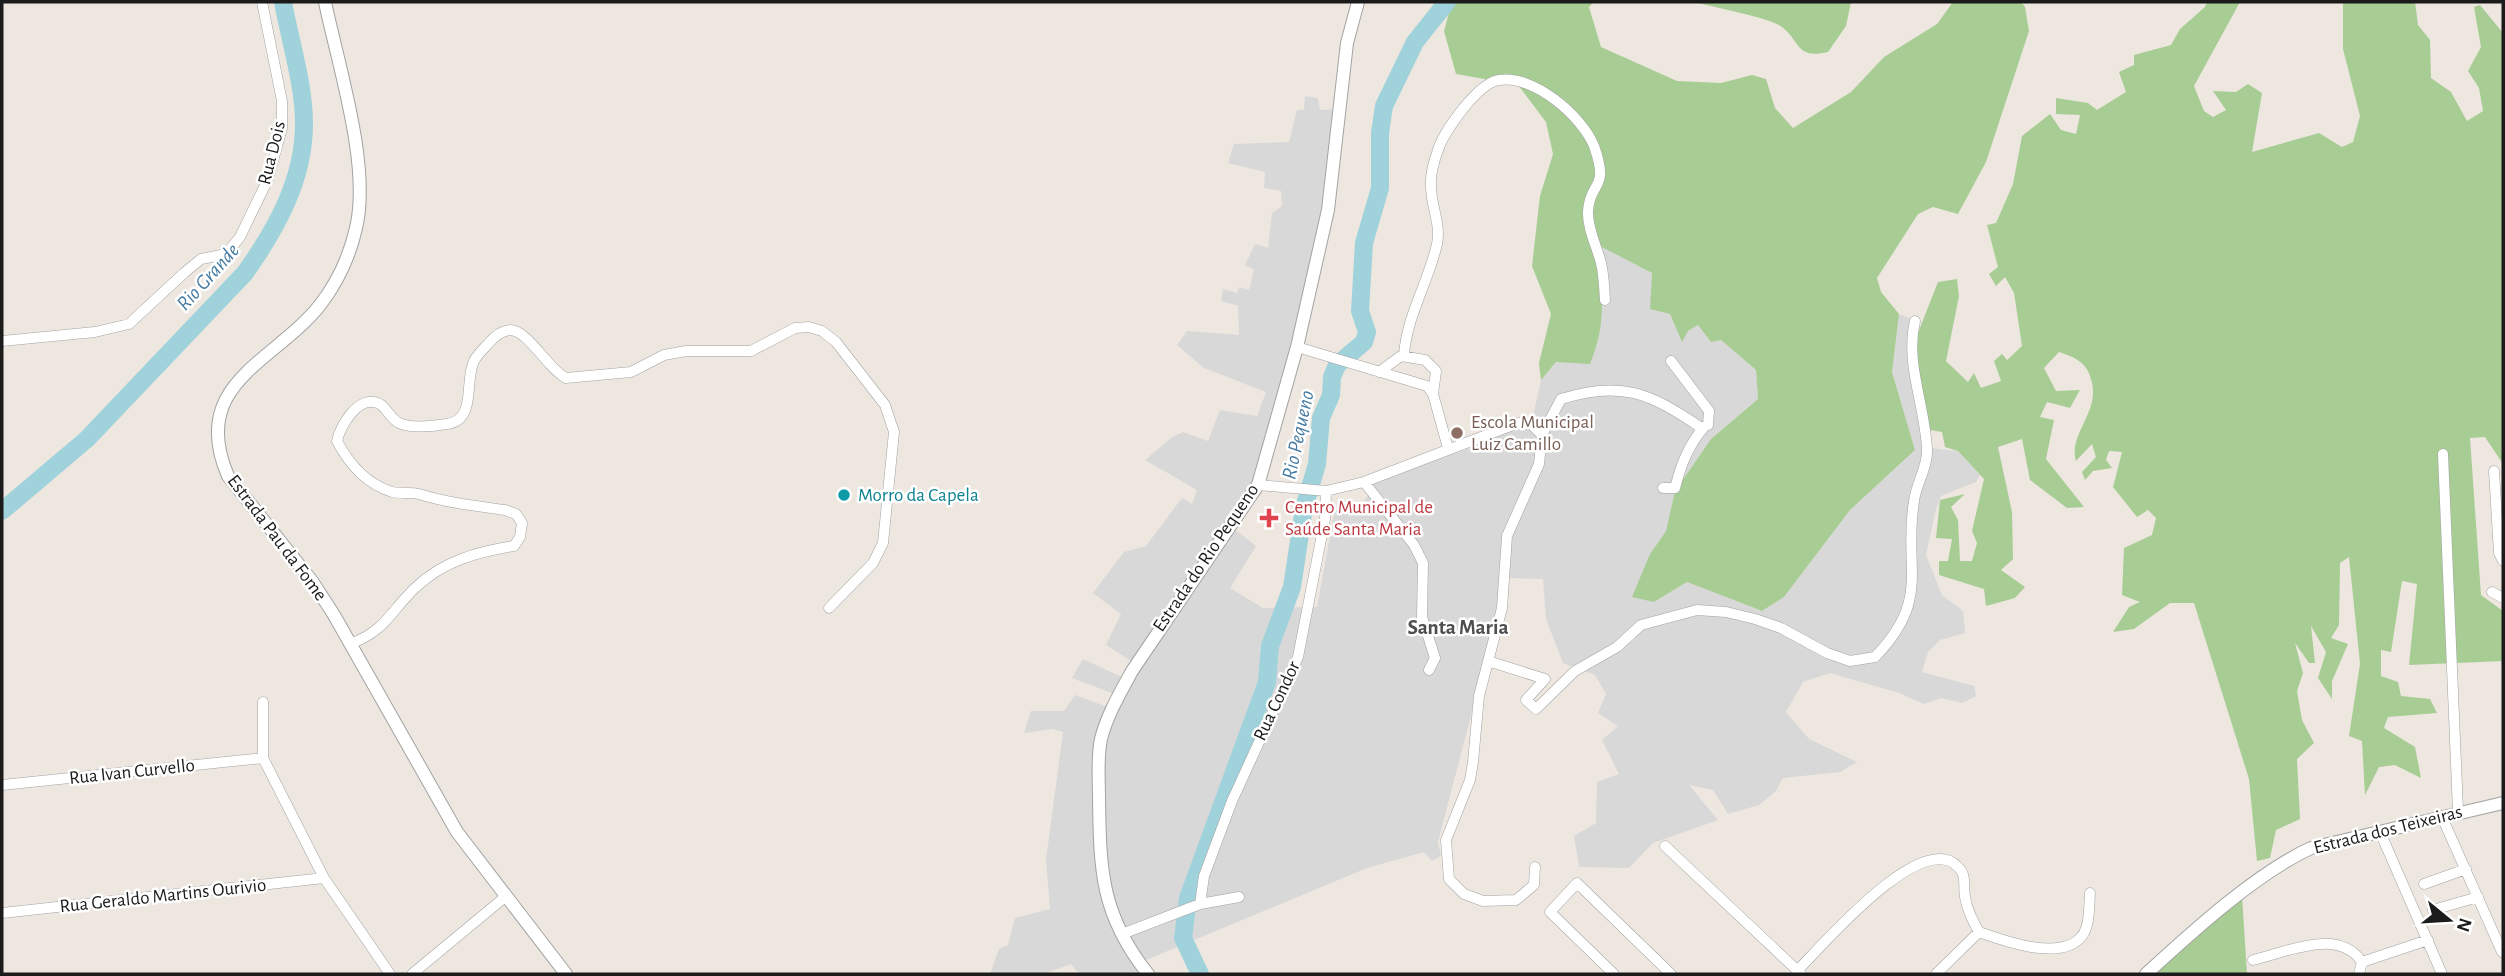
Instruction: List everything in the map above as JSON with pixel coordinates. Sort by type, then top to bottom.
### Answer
[{"type":"street","name":"Rua Dois","points":[[2,341],[95,332],[129,324],[201,259],[226,254],[240,237],[260,200],[282,128],[282,101],[262,2]]},
{"type":"street","name":"Estrada Pau da Fome","points":[[325,2],[358,155],[357,224],[350,251],[320,305],[246,370],[232,388],[221,415],[217,437],[220,457],[228,476],[312,581],[457,832],[566,974]]},
{"type":"street","name":"Estrada do Rio Pequeno","points":[[1148,974],[1122,934],[1104,892],[1100,859],[1100,743],[1105,726],[1127,681],[1164,620],[1258,485],[1297,347],[1328,210],[1347,43],[1358,2]]},
{"type":"street","points":[[1405,356],[1407,335],[1436,247],[1438,228],[1430,188],[1437,151],[1441,140],[1470,102],[1487,84],[1499,80],[1512,81],[1548,94],[1571,114],[1593,144],[1602,176],[1588,215],[1602,267],[1605,300]]},
{"type":"street","points":[[1488,661],[1545,679],[1526,700],[1536,709],[1575,671],[1617,647],[1641,625],[1671,615],[1711,609],[1768,623],[1827,653],[1850,661],[1875,657],[1905,620],[1912,589],[1913,502],[1927,451],[1912,363],[1911,342],[1915,321]]},
{"type":"street","points":[[350,644],[377,632],[413,590],[455,560],[476,552],[514,546],[520,537],[522,523],[516,514],[505,510],[432,500],[418,494],[393,492],[378,485],[355,469],[343,453],[337,441],[340,429],[354,410],[367,402],[379,404],[398,423],[410,426],[450,424],[460,420],[466,410],[474,360],[496,335],[510,330],[522,334],[557,373],[566,378],[631,372],[664,355],[686,351],[751,351],[794,328],[809,327],[822,331],[836,342],[885,405],[894,432],[883,542],[873,563],[829,608]]},
{"type":"street","points":[[1297,347],[1424,384],[1433,394],[1448,448]]},
{"type":"street","points":[[1379,372],[1389,362],[1405,356],[1425,360],[1434,366],[1437,380],[1433,394]]},
{"type":"street","points":[[1663,488],[1675,488],[1681,465],[1693,441],[1710,422],[1709,411],[1671,361]]},
{"type":"street","points":[[1535,867],[1534,885],[1516,901],[1483,901],[1464,894],[1449,878],[1446,867],[1446,840],[1470,780],[1474,762],[1475,730],[1488,661],[1502,608],[1507,536],[1539,464],[1542,435],[1561,399],[1606,390],[1648,395],[1704,428]]},
{"type":"street","points":[[1258,485],[1322,491],[1364,482],[1518,423],[1531,424],[1542,435]]},
{"type":"street","points":[[2443,454],[2458,811]]},
{"type":"street","points":[[2494,471],[2499,553],[2503,561]]},
{"type":"street","points":[[1364,482],[1414,545],[1423,563],[1422,617],[1435,658],[1429,670]]},
{"type":"street","name":"Rua Condor","points":[[1197,905],[1204,876],[1232,801],[1298,657],[1325,519],[1322,491]]},
{"type":"street","points":[[2492,592],[2503,597]]},
{"type":"street","points":[[263,702],[262,758],[324,878],[390,974]]},
{"type":"street","name":"Rua Ivan Curvello","points":[[2,785],[262,758]]},
{"type":"street","name":"Estrada dos Teixeiras","points":[[2146,974],[2188,936],[2290,858],[2311,848],[2458,811],[2503,803]]},
{"type":"street","points":[[2442,817],[2501,952]]},
{"type":"street","points":[[2380,832],[2442,974]]},
{"type":"street","points":[[1665,846],[1799,973],[1855,913],[1906,869],[1919,862],[1944,859],[1954,862],[1962,870],[1970,917],[1979,932],[2049,951],[2077,940],[2083,934],[2090,893]]},
{"type":"street","points":[[2424,884],[2466,869]]},
{"type":"street","name":"Rua Geraldo Martins Ourivio","points":[[2,913],[324,878]]},
{"type":"street","points":[[1614,974],[1550,912],[1577,883],[1671,974]]},
{"type":"street","points":[[412,974],[505,897]]},
{"type":"street","points":[[1122,934],[1178,911],[1239,897]]},
{"type":"street","points":[[2433,910],[2477,897]]},
{"type":"street","points":[[1936,974],[1979,932]]},
{"type":"street","points":[[2362,962],[2428,940]]},
{"type":"street","points":[[2253,960],[2326,942],[2346,946],[2362,962]]},
{"type":"street","points":[[2359,974],[2362,962]]},
{"type":"shaded area","name":"Santa Maria","points":[[1305,96],[1318,98],[1320,110],[1336,109],[1327,190],[1313,264],[1256,478],[1229,525],[1256,546],[1230,588],[1263,608],[1317,607],[1335,509],[1359,508],[1372,490],[1369,483],[1476,446],[1532,421],[1541,380],[1556,362],[1595,243],[1652,273],[1682,341],[1688,331],[1698,325],[1711,342],[1721,340],[1756,370],[1758,399],[1711,439],[1675,491],[1666,531],[1650,554],[1654,602],[1687,582],[1762,611],[1784,597],[1850,510],[1915,450],[1892,372],[1899,314],[1910,318],[1930,448],[1958,451],[1980,475],[1976,482],[1941,496],[1936,509],[1926,555],[1942,595],[1963,611],[1965,633],[1940,640],[1928,652],[1922,672],[1974,686],[1976,696],[1962,703],[1941,698],[1924,704],[1899,693],[1830,673],[1803,682],[1786,712],[1809,739],[1857,762],[1840,772],[1783,778],[1776,791],[1759,805],[1728,814],[1713,790],[1689,785],[1718,820],[1653,843],[1629,868],[1579,867],[1574,836],[1596,823],[1597,782],[1619,774],[1602,740],[1618,726],[1598,713],[1606,694],[1595,675],[1563,663],[1546,619],[1543,579],[1507,578],[1438,842],[1441,856],[1432,861],[1424,852],[1367,868],[1134,965],[1140,974],[1079,974],[1071,964],[1044,974],[990,974],[999,949],[1008,945],[1015,918],[1050,909],[1046,860],[1063,732],[1052,729],[1024,733],[1031,711],[1064,711],[1075,695],[1113,709],[1120,696],[1072,678],[1083,659],[1126,679],[1134,663],[1106,645],[1121,614],[1093,593],[1124,552],[1146,546],[1182,498],[1192,504],[1197,490],[1145,460],[1171,438],[1183,432],[1208,441],[1220,410],[1257,416],[1266,392],[1204,368],[1177,345],[1187,331],[1239,335],[1238,306],[1221,301],[1223,289],[1237,293],[1239,287],[1249,290],[1254,270],[1245,265],[1255,244],[1268,248],[1272,213],[1282,206],[1281,191],[1264,188],[1265,172],[1228,163],[1234,144],[1289,142],[1297,110],[1304,110]]},
{"type":"green space","points":[[1452,2],[1594,2],[1589,7],[1601,47],[1677,81],[1721,83],[1752,75],[1766,79],[1775,108],[1793,128],[1851,92],[1884,57],[1937,24],[1953,2],[2021,2],[2025,7],[2029,31],[1986,162],[1958,214],[1933,207],[1918,214],[1877,278],[1881,292],[1899,314],[1892,372],[1915,450],[1850,510],[1784,597],[1762,611],[1687,582],[1654,602],[1632,597],[1650,554],[1666,531],[1675,491],[1711,439],[1758,399],[1756,370],[1721,340],[1711,342],[1698,325],[1688,331],[1682,342],[1670,314],[1650,309],[1652,273],[1596,244],[1602,305],[1596,348],[1590,364],[1556,362],[1541,380],[1539,363],[1551,314],[1532,266],[1540,196],[1553,154],[1546,122],[1518,85],[1456,74],[1444,31]]},
{"type":"green space","points":[[1693,2],[1851,2],[1846,26],[1828,52],[1817,54],[1803,51],[1786,31],[1773,22]]},
{"type":"green space","points":[[2207,2],[2240,2],[2194,86],[2204,111],[2213,117],[2226,110],[2213,91],[2236,92],[2248,84],[2262,93],[2252,152],[2319,133],[2342,147],[2353,142],[2360,116],[2343,49],[2343,2],[2415,2],[2418,25],[2430,40],[2431,78],[2451,92],[2467,121],[2483,111],[2479,88],[2468,71],[2481,47],[2474,7],[2480,5],[2503,33],[2503,464],[2485,437],[2470,438],[2481,595],[2503,611],[2503,661],[2409,665],[2417,584],[2402,581],[2391,652],[2381,650],[2381,676],[2398,682],[2401,696],[2430,699],[2437,713],[2388,717],[2384,728],[2415,747],[2421,778],[2395,765],[2379,767],[2365,795],[2362,741],[2349,736],[2360,664],[2349,557],[2340,563],[2339,625],[2331,638],[2348,644],[2332,681],[2332,699],[2318,678],[2326,652],[2311,626],[2315,663],[2309,663],[2295,643],[2303,673],[2297,691],[2302,720],[2314,743],[2297,759],[2300,819],[2276,830],[2270,858],[2257,861],[2249,779],[2194,603],[2170,603],[2134,629],[2113,632],[2129,607],[2140,602],[2122,595],[2124,548],[2152,535],[2156,518],[2148,510],[2137,517],[2113,487],[2122,452],[2109,451],[2106,460],[2112,468],[2093,471],[2085,480],[2082,472],[2096,457],[2092,444],[2076,461],[2076,442],[2093,394],[2085,366],[2059,352],[2044,368],[2056,391],[2080,390],[2070,408],[2047,402],[2040,417],[2054,420],[2046,459],[2084,507],[2067,508],[2030,480],[2022,439],[1998,447],[2012,512],[2013,559],[2001,570],[2025,587],[2015,598],[1986,606],[1984,589],[1939,575],[1939,561],[1948,561],[1952,539],[1936,538],[1940,500],[1965,494],[1951,507],[1958,520],[1960,561],[1972,561],[1977,543],[1972,531],[1984,479],[1958,451],[1945,447],[1942,432],[1930,430],[1912,348],[1938,282],[1957,279],[1959,296],[1946,361],[1968,382],[1974,373],[1981,388],[2001,381],[1994,361],[2002,354],[2007,360],[2022,346],[2014,293],[2005,277],[1996,286],[1989,274],[1998,267],[1987,225],[1996,223],[2013,184],[2022,136],[2050,114],[2061,130],[2076,134],[2080,115],[2056,114],[2056,98],[2088,103],[2097,110],[2126,92],[2119,72],[2134,65],[2134,55],[2171,45],[2180,29],[2205,7]]},
{"type":"green space","points":[[2242,896],[2247,974],[2155,974]]},
{"type":"waterway","name":"Rio Grande","points":[[2,511],[87,439],[245,273],[277,221],[294,184],[303,145],[304,124],[299,78],[283,2]]},
{"type":"waterway","name":"Rio Pequeno","points":[[1200,974],[1183,938],[1188,898],[1267,682],[1270,646],[1292,587],[1304,508],[1317,464],[1321,418],[1331,395],[1332,377],[1337,365],[1364,342],[1367,332],[1360,311],[1364,243],[1380,188],[1380,133],[1384,106],[1415,42],[1447,2]]},
{"type":"place","name":"Escola Municipal Luiz Camillo","points":[[1457,433]]},
{"type":"place","name":"Morro da Capela","points":[[844,495]]},
{"type":"place","name":"Centro Municipal de Saúde Santa Maria","points":[[1269,518]]},
{"type":"district","name":"Santa Maria","points":[[1458,627]]}]
